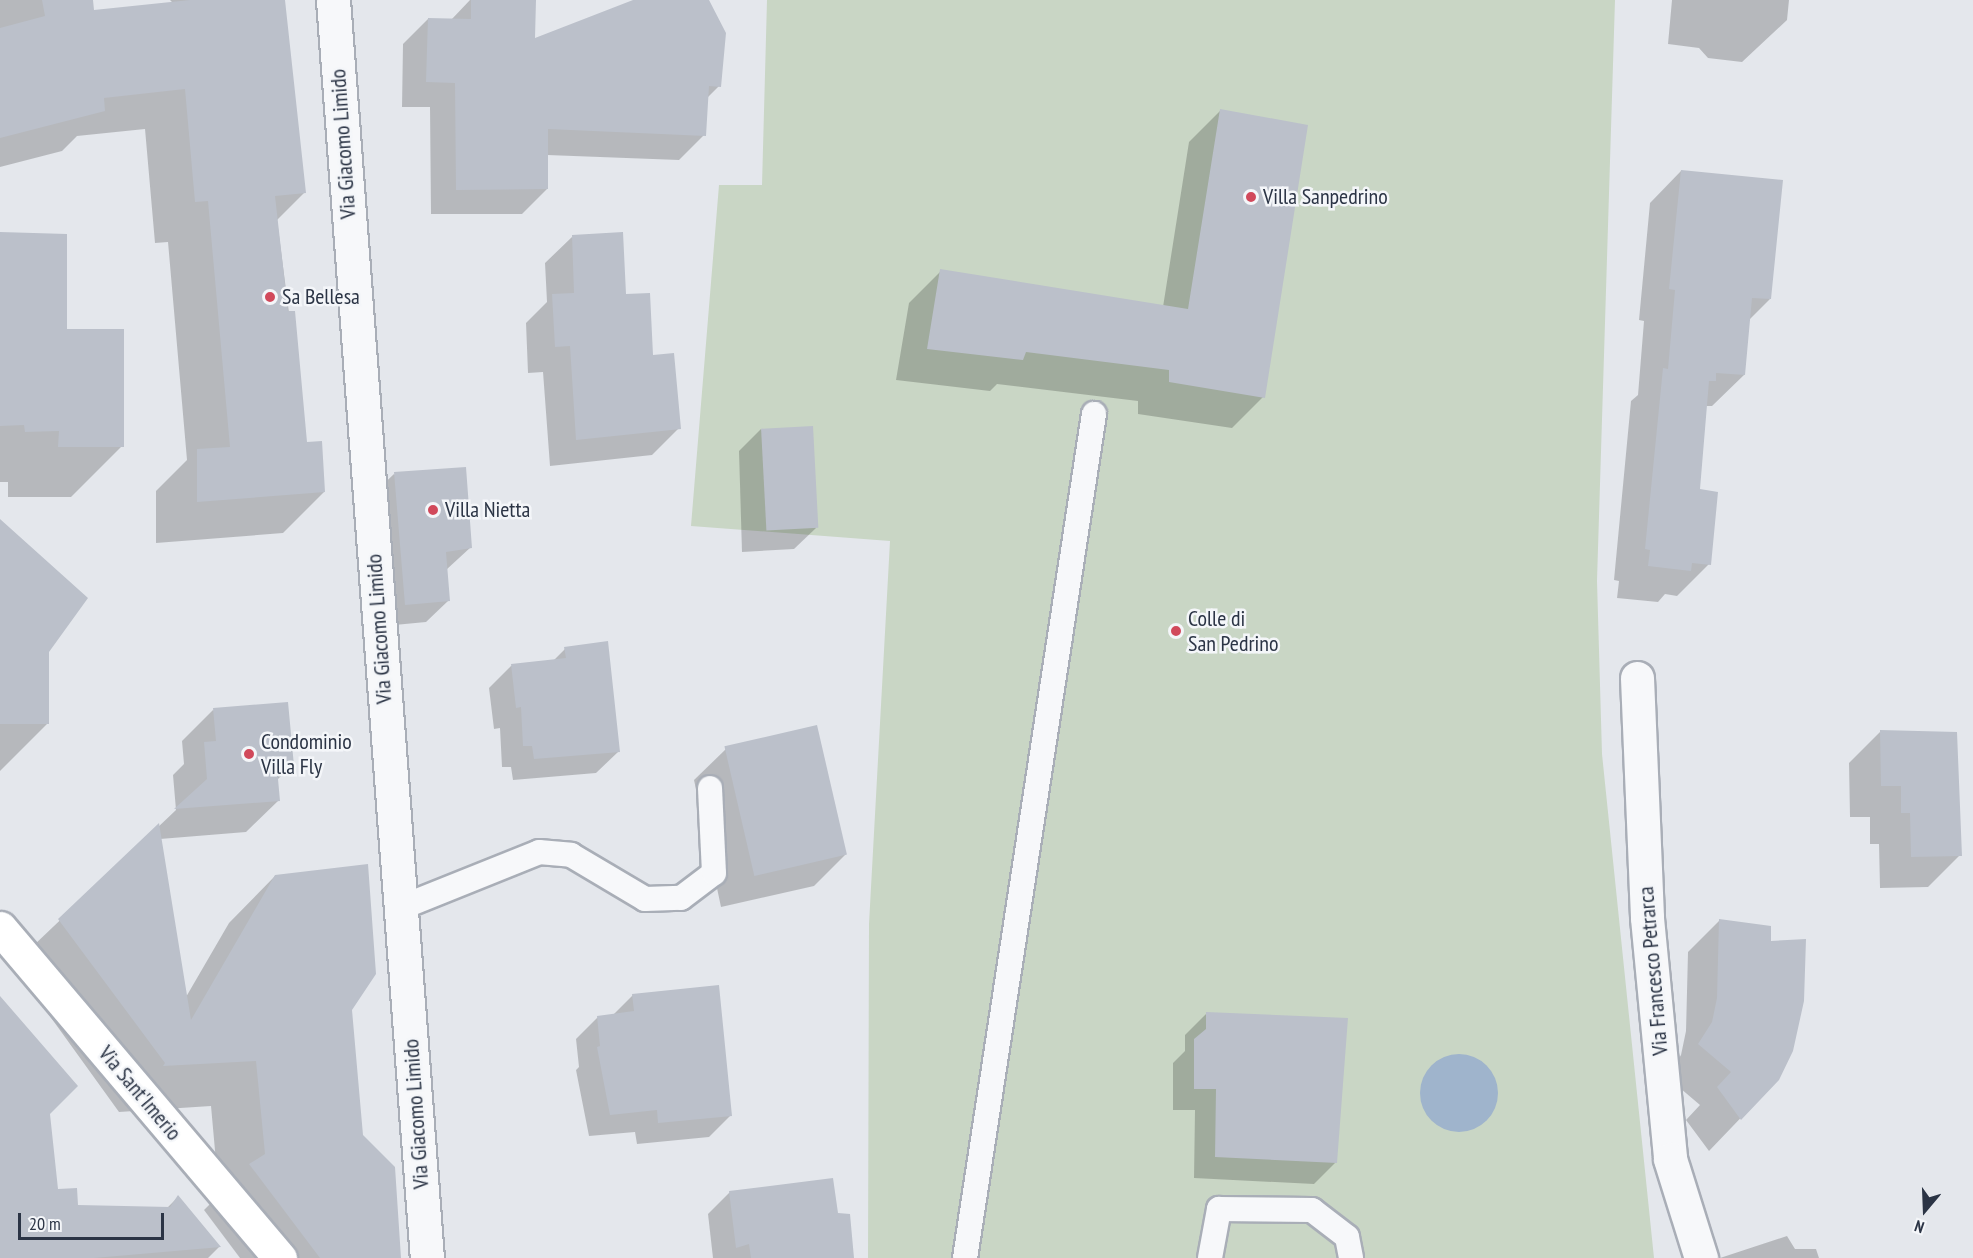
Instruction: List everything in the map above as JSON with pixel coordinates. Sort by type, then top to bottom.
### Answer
[{"type":"street","name":"Via Giacomo Limido","points":[[333,0],[427,1258]]},
{"type":"street","name":"Via Francesco Petrarca","points":[[1637,678],[1647,918],[1670,1159],[1701,1258]]},
{"type":"street","name":"Via Sant'Imerio","points":[[0,928],[280,1258]]},
{"type":"lane","points":[[965,1258],[1094,414]]},
{"type":"lane","points":[[400,908],[539,852],[571,855],[645,899],[681,898],[714,873],[710,788]]},
{"type":"lane","points":[[1210,1258],[1219,1209],[1312,1210],[1347,1237],[1351,1258]]},
{"type":"green space","points":[[767,0],[1615,0],[1597,581],[1602,754],[1654,1258],[868,1258],[869,924],[890,541],[691,526],[719,185],[762,185]]},
{"type":"water","points":[[1451,1054],[1467,1054],[1481,1060],[1492,1071],[1498,1085],[1498,1101],[1492,1115],[1481,1126],[1467,1132],[1451,1132],[1437,1126],[1426,1115],[1420,1101],[1420,1085],[1426,1071],[1437,1060]]},
{"type":"building","points":[[42,0],[93,0],[94,10],[190,0],[285,0],[306,193],[275,196],[288,311],[295,311],[307,442],[322,441],[325,492],[197,502],[197,449],[230,447],[208,201],[195,202],[185,89],[104,98],[105,111],[0,138],[0,28],[45,16]]},
{"type":"building","points":[[471,0],[536,0],[535,38],[633,0],[709,0],[726,33],[721,87],[709,86],[706,136],[548,129],[548,189],[456,190],[455,83],[426,82],[428,18],[471,19]]},
{"type":"building","name":"Villa Sanpedrino","points":[[1220,109],[1308,125],[1265,398],[1169,382],[1169,370],[1026,352],[1023,360],[927,349],[940,269],[1188,309]]},
{"type":"building","points":[[1681,170],[1783,180],[1771,299],[1752,298],[1745,375],[1716,373],[1716,381],[1709,381],[1700,489],[1718,492],[1711,565],[1692,563],[1691,571],[1648,566],[1650,550],[1645,549],[1663,368],[1668,369],[1675,290],[1669,289]]},
{"type":"building","points":[[0,232],[67,234],[67,329],[124,329],[124,447],[58,447],[59,431],[25,432],[24,425],[0,426]]},
{"type":"building","points":[[623,232],[626,294],[650,293],[653,355],[674,353],[681,429],[576,440],[570,346],[555,347],[552,294],[574,293],[572,235]]},
{"type":"building","points":[[813,426],[818,528],[766,531],[761,429]]},
{"type":"building","name":"Villa Nietta","points":[[466,467],[472,548],[446,552],[450,601],[405,605],[394,472]]},
{"type":"building","points":[[0,519],[88,598],[49,652],[49,724],[0,724]]},
{"type":"building","points":[[608,641],[620,752],[534,759],[532,746],[523,746],[521,707],[516,708],[511,664],[566,658],[564,647]]},
{"type":"building","name":"Condominio Villa Fly","points":[[288,702],[294,766],[277,768],[280,801],[174,809],[207,779],[204,742],[216,741],[213,708]]},
{"type":"building","points":[[817,725],[847,855],[754,876],[724,746]]},
{"type":"building","points":[[1880,730],[1957,732],[1962,856],[1911,857],[1910,813],[1901,813],[1901,786],[1881,786]]},
{"type":"building","points":[[159,823],[191,1020],[275,875],[368,864],[376,974],[352,1010],[363,1135],[395,1167],[401,1258],[320,1258],[249,1164],[265,1154],[256,1061],[163,1066],[165,1063],[58,919]]},
{"type":"building","points":[[1719,919],[1771,926],[1771,941],[1806,939],[1804,1001],[1793,1051],[1779,1080],[1741,1120],[1717,1087],[1731,1072],[1698,1044],[1712,1022],[1717,998]]},
{"type":"building","points":[[719,985],[732,1116],[658,1123],[657,1110],[610,1115],[597,1047],[600,1046],[597,1016],[634,1011],[632,994]]},
{"type":"building","points":[[0,996],[78,1086],[50,1114],[58,1189],[77,1188],[78,1205],[170,1207],[178,1195],[221,1247],[94,1258],[0,1258]]},
{"type":"building","points":[[1206,1012],[1348,1018],[1337,1163],[1215,1157],[1216,1089],[1194,1089],[1194,1039],[1206,1029]]},
{"type":"building","points":[[833,1178],[838,1213],[850,1214],[854,1258],[751,1258],[749,1244],[736,1248],[729,1191]]},
{"type":"place","name":"Villa Sanpedrino","points":[[1251,197]]},
{"type":"place","name":"Sa Bellesa","points":[[270,297]]},
{"type":"place","name":"Villa Nietta","points":[[433,510]]},
{"type":"place","name":"Colle di San Pedrino","points":[[1176,631]]},
{"type":"place","name":"Condominio Villa Fly","points":[[249,754]]}]
